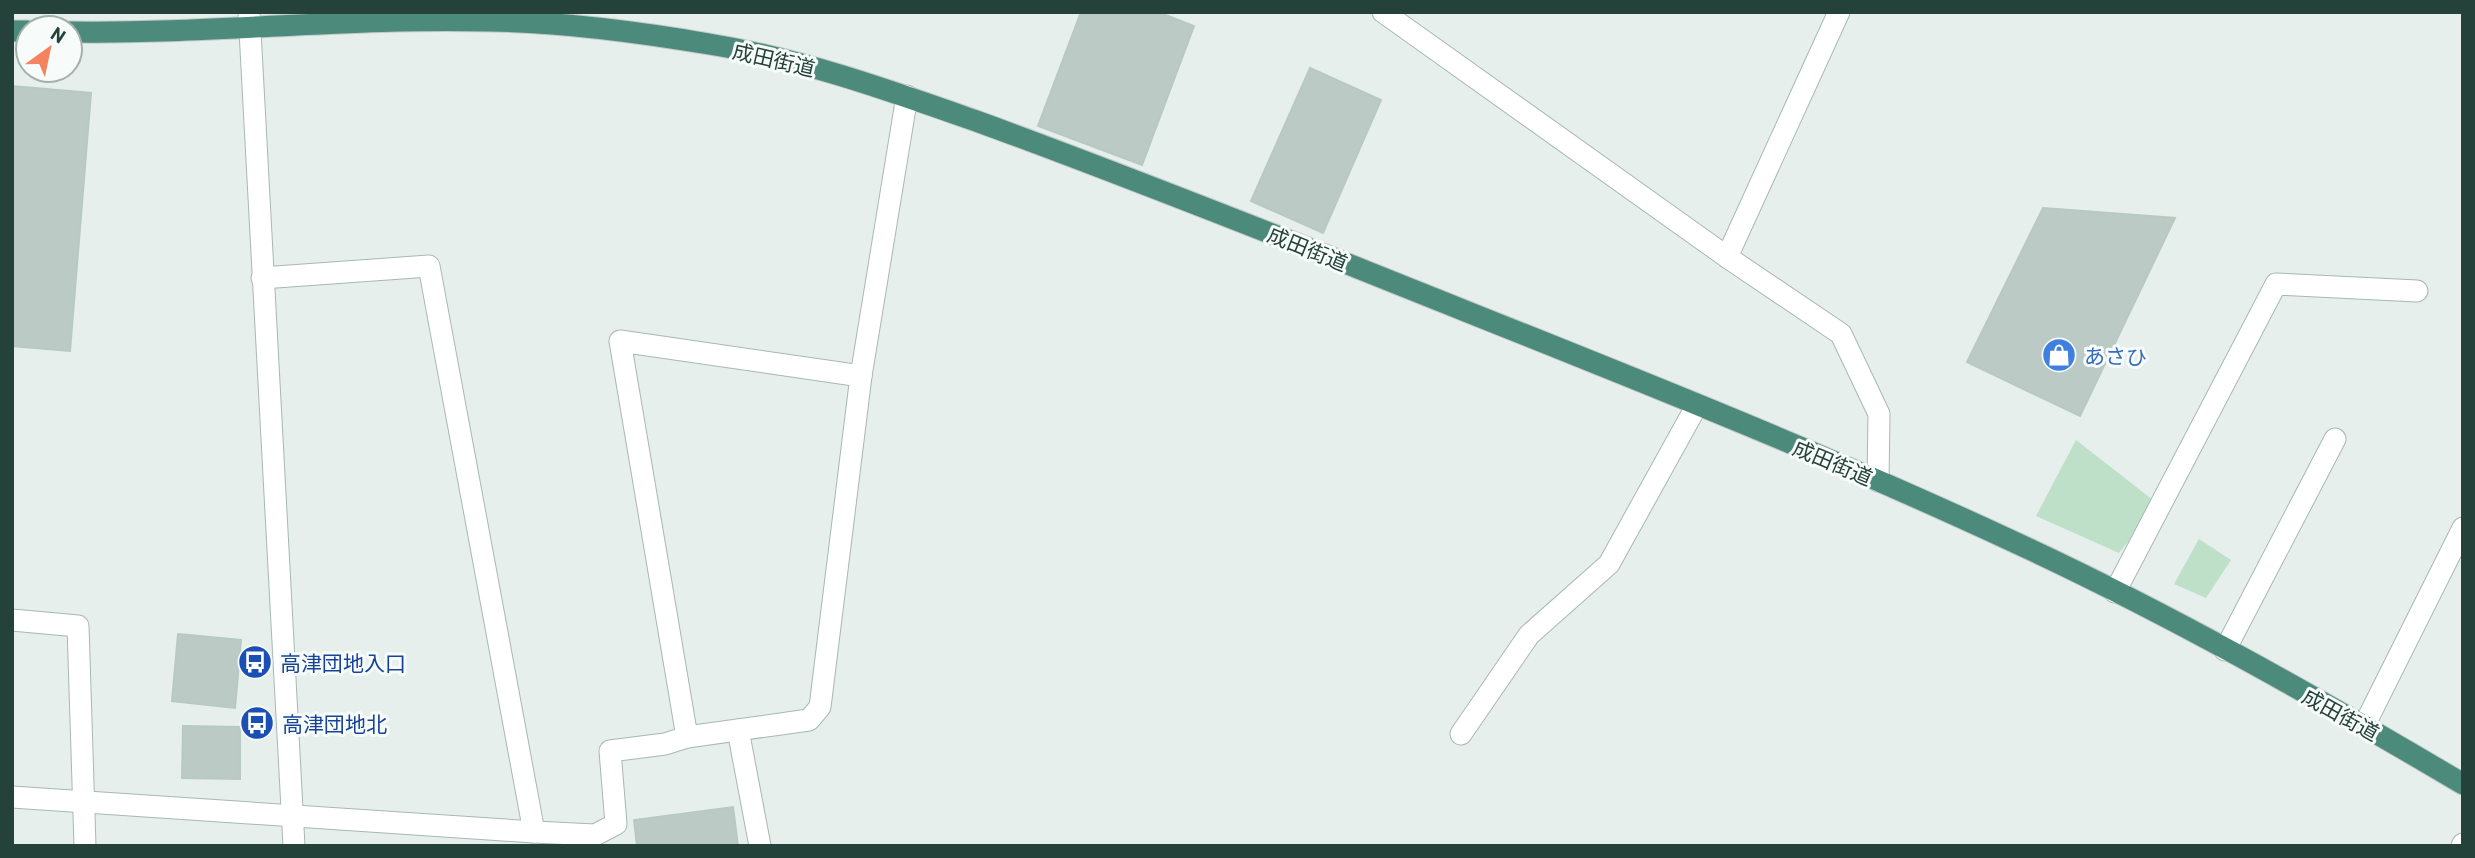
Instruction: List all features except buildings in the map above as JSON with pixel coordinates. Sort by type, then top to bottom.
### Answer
[{"type":"highway","name":"成田街道","points":[[84,32],[160,33],[249,19],[496,20],[610,29],[715,45],[810,66],[906,96],[1091,162],[1697,405],[1878,481],[2016,543],[2115,592],[2364,726],[2463,784]]},
{"type":"street","points":[[1383,12],[1727,257],[1841,334],[1879,414],[1878,481]]},
{"type":"street","points":[[1727,257],[1839,12]]},
{"type":"street","points":[[249,19],[295,846]]},
{"type":"street","points":[[12,797],[595,835],[616,824],[610,751],[809,720],[820,707],[861,376],[906,96]]},
{"type":"street","points":[[262,278],[429,266],[534,832]]},
{"type":"street","points":[[2115,592],[2276,284],[2417,291]]},
{"type":"street","points":[[687,737],[621,341],[861,376]]},
{"type":"street","points":[[1461,734],[1530,635],[1609,564],[1697,405]]},
{"type":"street","points":[[2225,650],[2335,439]]},
{"type":"street","points":[[2364,726],[2463,528]]},
{"type":"street","points":[[12,620],[78,626],[85,846]]},
{"type":"street","points":[[738,730],[760,846]]},
{"type":"green space","points":[[2076,440],[2158,504],[2119,553],[2036,516]]},
{"type":"green space","points":[[2199,539],[2231,560],[2206,598],[2174,584]]},
{"type":"place","name":"あさひ","points":[[2059,355]]},
{"type":"place","name":"高津団地入口","points":[[255,662]]},
{"type":"place","name":"高津団地北","points":[[257,723]]}]
